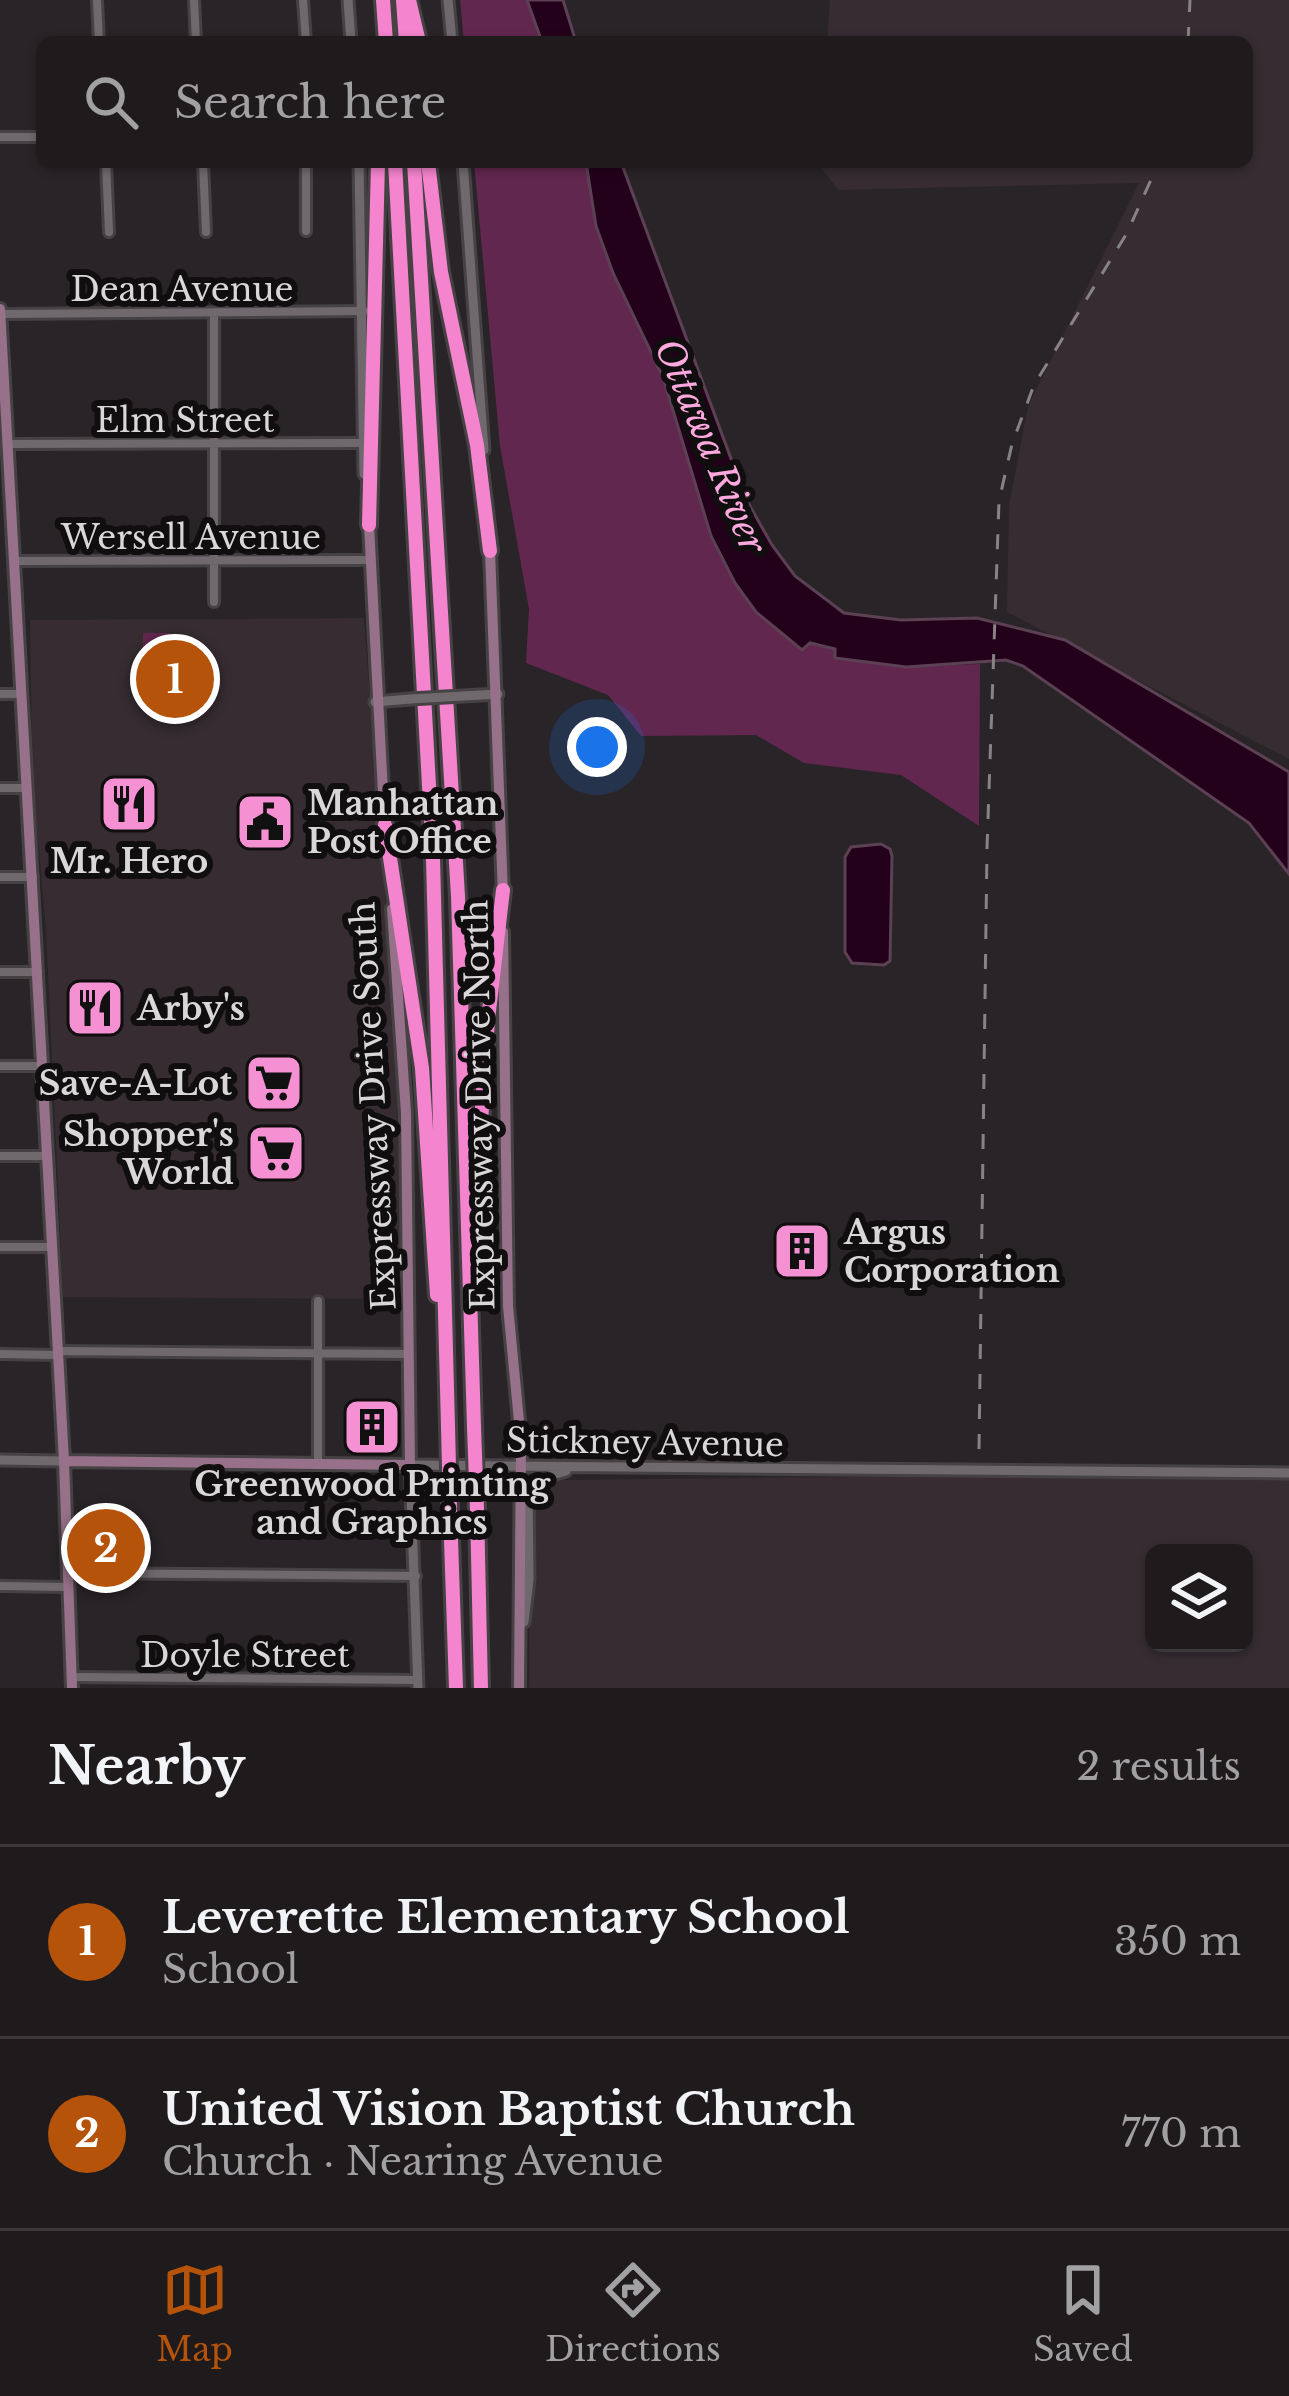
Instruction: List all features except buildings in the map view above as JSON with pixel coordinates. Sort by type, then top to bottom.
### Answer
[{"type":"highway","points":[[383,0],[386,36]]},
{"type":"highway","points":[[406,0],[406,36]]},
{"type":"highway","points":[[406,0],[417,36]]},
{"type":"highway","points":[[369,525],[378,168]]},
{"type":"highway","points":[[394,168],[438,971],[456,1688]]},
{"type":"highway","points":[[413,168],[458,896],[483,1688]]},
{"type":"highway","points":[[429,168],[441,272],[476,445],[490,551]]},
{"type":"highway","points":[[385,825],[424,1085],[448,1426]]},
{"type":"highway","points":[[471,1266],[502,890]]},
{"type":"main road","points":[[0,311],[7,444],[4,471],[33,877],[72,1683]]},
{"type":"main road","name":"Expressway Drive South","points":[[369,525],[375,702],[406,1112],[410,1465]]},
{"type":"main road","name":"Expressway Drive North","points":[[490,551],[498,694],[508,1306],[520,1467],[519,1688]]},
{"type":"main road","name":"Stickney Avenue","points":[[64,1461],[410,1465]]},
{"type":"street","points":[[97,0],[99,36]]},
{"type":"street","points":[[194,0],[196,36]]},
{"type":"street","points":[[303,0],[306,36]]},
{"type":"street","points":[[348,0],[351,36]]},
{"type":"street","points":[[448,0],[451,36]]},
{"type":"street","points":[[0,137],[36,137]]},
{"type":"street","points":[[106,168],[110,232]]},
{"type":"street","points":[[203,168],[206,232]]},
{"type":"street","points":[[306,168],[306,230]]},
{"type":"street","name":"Expressway Drive South","points":[[359,168],[363,443],[369,525]]},
{"type":"street","name":"Expressway Drive North","points":[[464,168],[490,551]]},
{"type":"street","name":"Dean Avenue","points":[[0,311],[364,311]]},
{"type":"street","points":[[214,313],[214,602]]},
{"type":"street","name":"Elm Street","points":[[7,444],[363,443]]},
{"type":"street","name":"Wersell Avenue","points":[[13,561],[369,560]]},
{"type":"street","points":[[0,694],[20,694]]},
{"type":"street","points":[[375,702],[498,694]]},
{"type":"street","points":[[0,788],[27,788]]},
{"type":"street","points":[[0,877],[33,877]]},
{"type":"street","points":[[0,972],[38,972]]},
{"type":"street","points":[[0,1066],[43,1066]]},
{"type":"street","points":[[0,1156],[48,1156]]},
{"type":"street","points":[[0,1246],[53,1247]]},
{"type":"street","points":[[318,1301],[318,1464]]},
{"type":"street","points":[[0,1354],[409,1354]]},
{"type":"street","name":"Stickney Avenue","points":[[0,1460],[64,1461]]},
{"type":"street","name":"Expressway Drive South","points":[[410,1465],[418,1684]]},
{"type":"street","name":"Stickney Avenue","points":[[410,1465],[1289,1472]]},
{"type":"street","points":[[519,1657],[529,1579],[528,1492],[542,1478],[578,1468]]},
{"type":"street","points":[[66,1573],[416,1576]]},
{"type":"street","points":[[0,1586],[67,1587]]},
{"type":"street","name":"Doyle Street","points":[[72,1683],[418,1684]]},
{"type":"shaded area","points":[[460,0],[526,0],[540,36],[463,36]]},
{"type":"shaded area","points":[[830,0],[1289,0],[1289,759],[1007,612],[1009,505],[1028,406],[1139,183],[838,190],[822,168],[1253,168],[1253,36],[827,36]]},
{"type":"shaded area","points":[[475,168],[587,168],[596,226],[663,377],[711,536],[735,583],[810,643],[835,649],[836,658],[906,667],[980,664],[979,826],[901,775],[804,763],[756,735],[641,736],[608,695],[526,663],[529,609],[500,446]]},
{"type":"shaded area","points":[[364,618],[397,1048],[400,1299],[63,1297],[46,930],[32,770],[30,620]]},
{"type":"shaded area","points":[[143,633],[170,633],[170,656],[143,655]]},
{"type":"shaded area","points":[[1289,1472],[1289,1688],[529,1688],[530,1505],[536,1489],[557,1480]]},
{"type":"water","points":[[527,0],[563,0],[574,36],[540,36]]},
{"type":"water","name":"Ottawa River","points":[[587,168],[623,168],[746,499],[795,576],[844,613],[901,620],[977,618],[1065,640],[1289,772],[1289,874],[1249,823],[1023,666],[1006,660],[906,667],[835,658],[835,649],[810,643],[802,650],[756,612],[711,536],[663,377],[596,226]]},
{"type":"water","points":[[881,844],[892,856],[890,961],[884,965],[852,963],[845,952],[845,857],[851,847]]},
{"type":"railway","points":[[1188,36],[1190,0]]},
{"type":"railway","points":[[979,1449],[987,848],[999,501],[1012,444],[1034,385],[1127,233],[1156,168]]},
{"type":"place","name":"Leverette Elementary School","points":[[175,679]]},
{"type":"place","name":"Mr. Hero","points":[[129,804]]},
{"type":"place","name":"Manhattan Post Office","points":[[265,822]]},
{"type":"place","name":"Arby's","points":[[95,1008]]},
{"type":"place","name":"Save-A-Lot","points":[[274,1083]]},
{"type":"place","name":"Shopper's World","points":[[276,1153]]},
{"type":"place","name":"Argus Corporation","points":[[802,1251]]},
{"type":"place","name":"Greenwood Printing and Graphics","points":[[372,1427]]},
{"type":"place","name":"United Vision Baptist Church","points":[[106,1548]]}]
